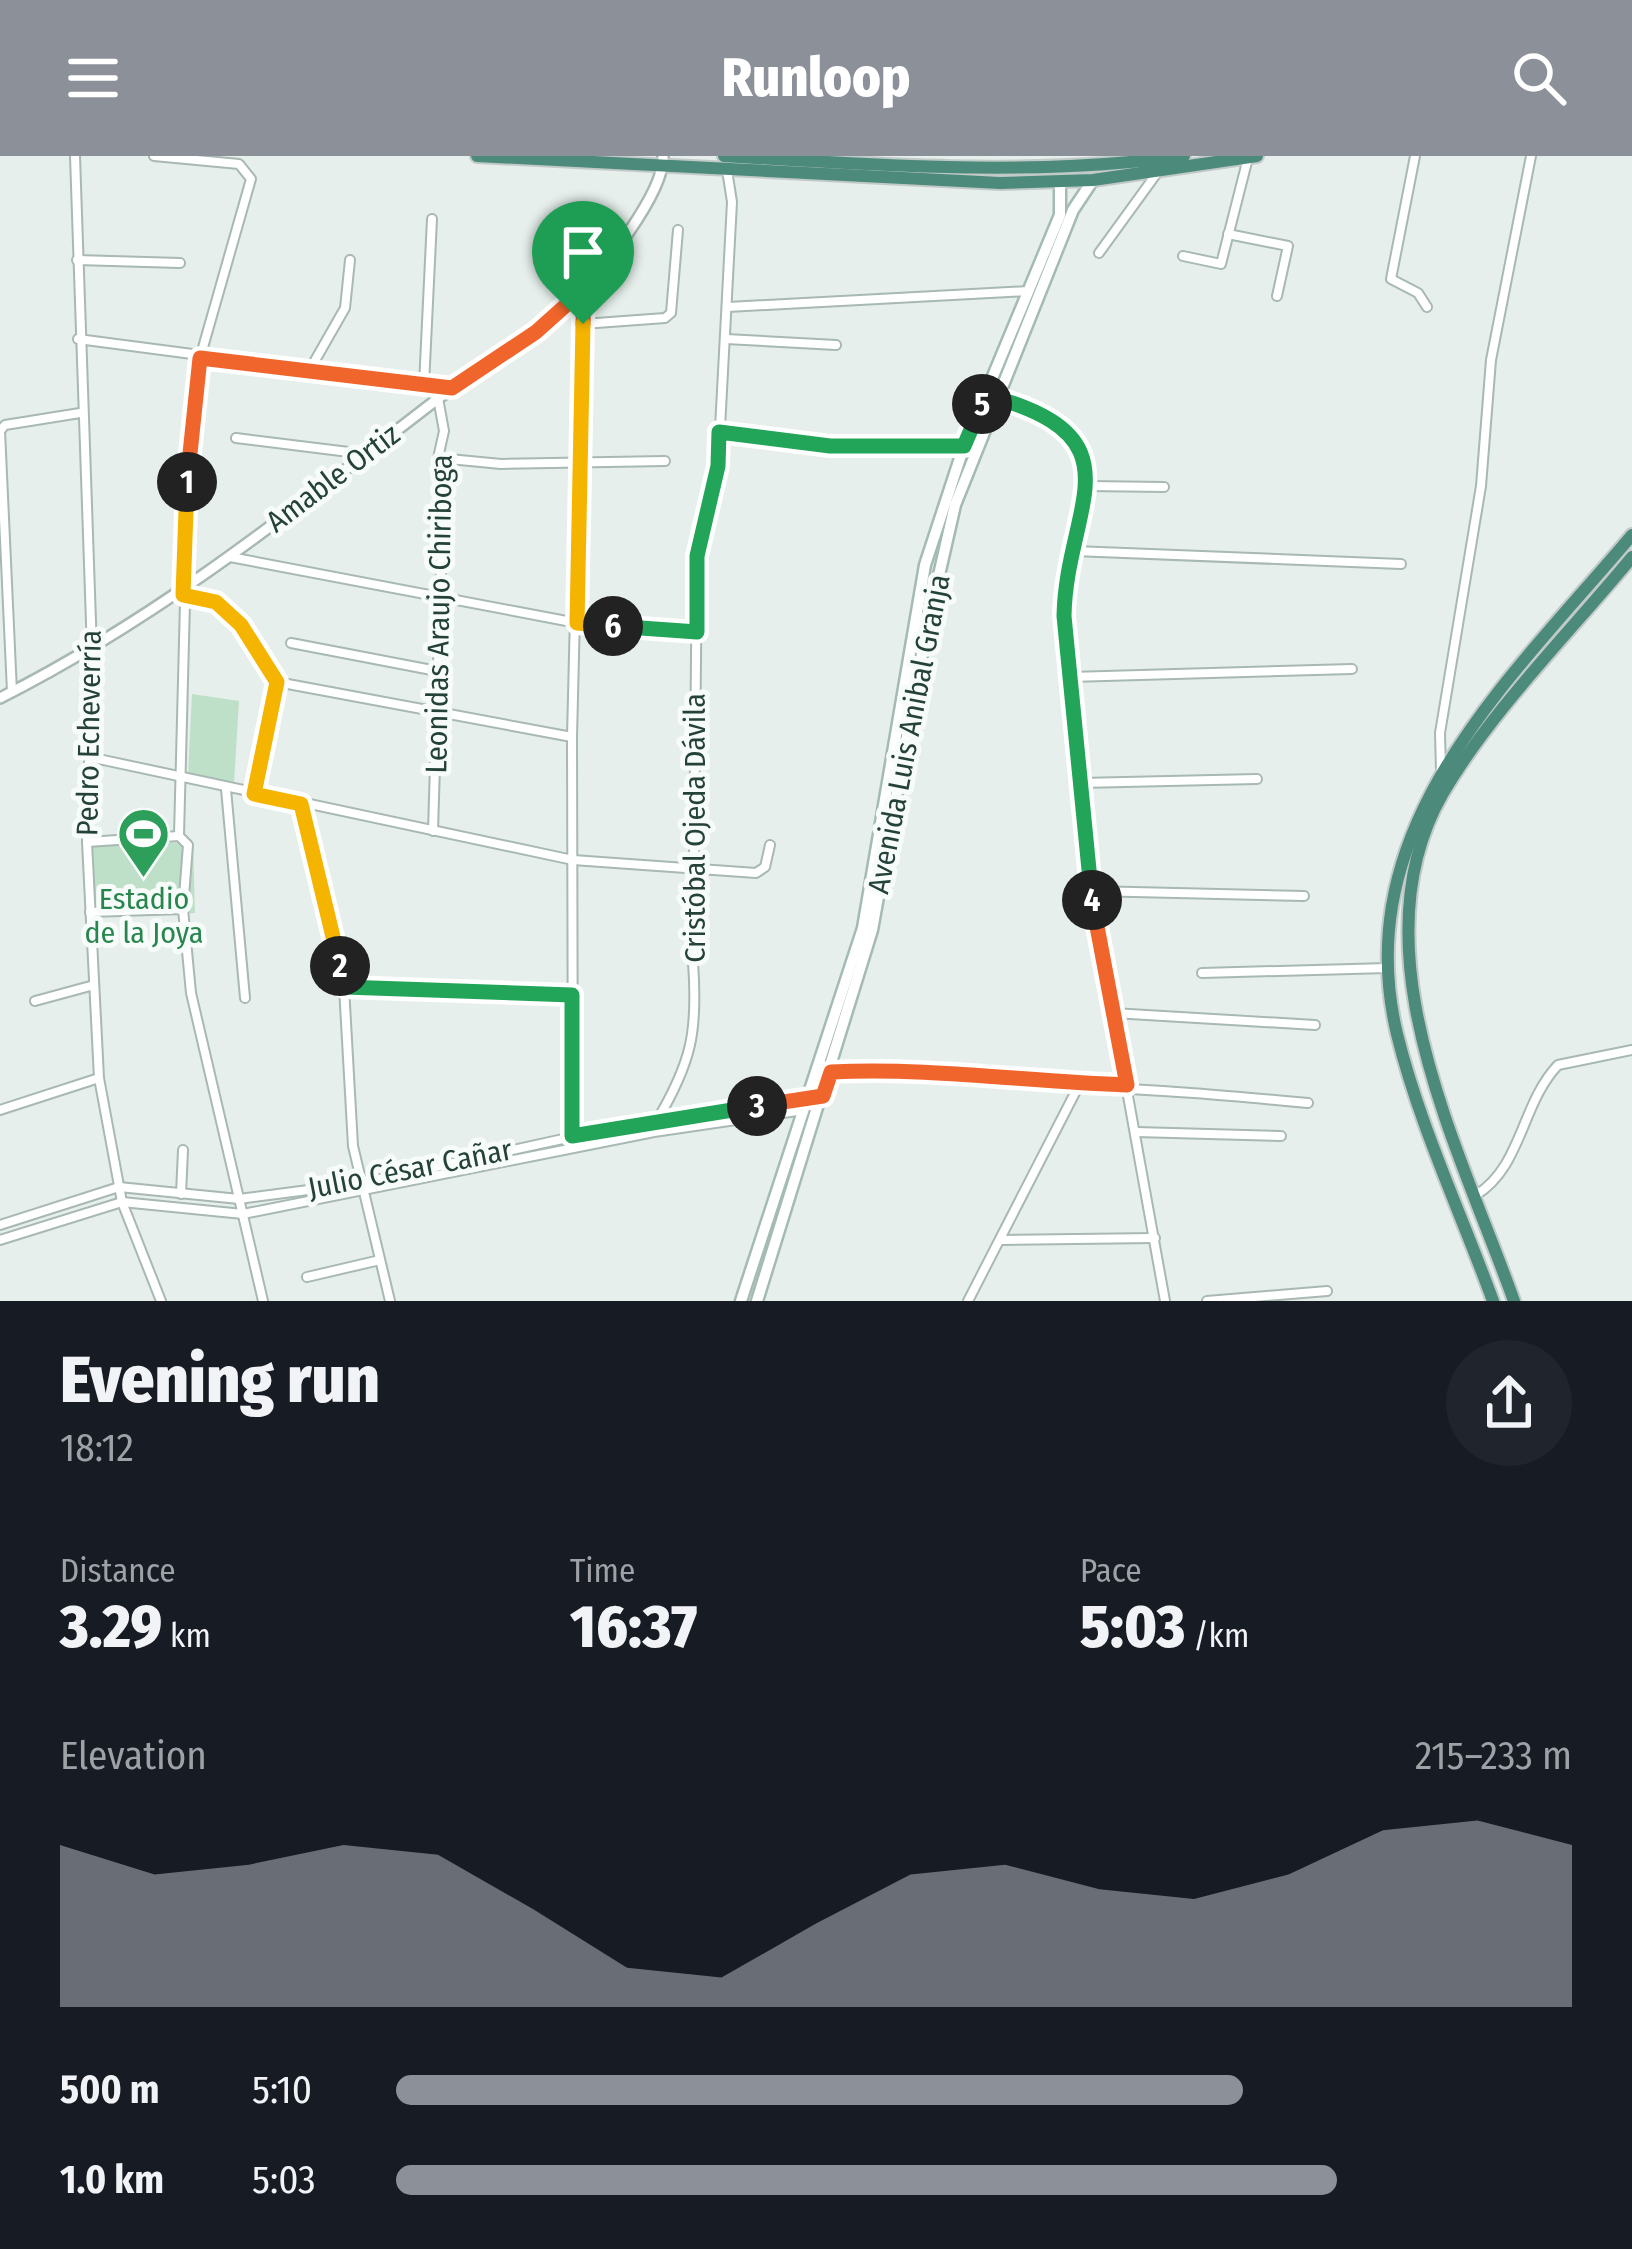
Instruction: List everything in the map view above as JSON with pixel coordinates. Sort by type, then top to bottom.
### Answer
[{"type":"highway","points":[[477,156],[944,163],[1184,156]]},
{"type":"highway","points":[[726,162],[1060,182],[1253,157]]},
{"type":"highway","points":[[1493,1301],[1397,1034],[1388,968],[1394,882],[1422,802],[1441,772],[1632,535]]},
{"type":"highway","points":[[1514,1301],[1412,1005],[1405,947],[1414,869],[1428,825],[1458,770],[1632,557]]},
{"type":"main road","name":"Avenida Luis Anibal Granja","points":[[741,1301],[831,1072],[882,885],[926,632],[956,506],[1073,210],[1093,180]]},
{"type":"main road","name":"Avenida Luis Anibal Granja","points":[[757,1301],[863,928],[925,565],[964,446],[1060,215],[1060,182]]},
{"type":"street","name":"Pedro Echeverría","points":[[75,156],[80,413],[92,651],[87,842],[99,1078],[122,1202],[161,1301]]},
{"type":"street","points":[[154,156],[238,164],[251,179],[200,358],[189,446],[179,836],[188,845],[183,909],[190,994],[263,1301]]},
{"type":"street","points":[[1415,156],[1391,279],[1418,293],[1427,307]]},
{"type":"street","points":[[1441,772],[1440,733],[1480,486],[1491,360],[1532,156]]},
{"type":"street","points":[[1183,256],[1221,264],[1253,157]]},
{"type":"street","name":"Amable Ortiz","points":[[0,698],[92,651],[183,592],[438,398],[536,332],[584,289],[655,190],[663,161]]},
{"type":"street","name":"Cristóbal Ojeda Dávila","points":[[656,1122],[694,1047],[697,556],[718,466],[732,202],[726,162]]},
{"type":"street","points":[[1099,253],[1158,171]]},
{"type":"street","points":[[424,385],[432,219]]},
{"type":"street","points":[[583,324],[665,318],[671,313],[678,230]]},
{"type":"street","points":[[1228,234],[1288,246],[1276,296]]},
{"type":"street","points":[[77,260],[180,263]]},
{"type":"street","points":[[309,371],[345,308],[350,260]]},
{"type":"street","points":[[573,1142],[572,737],[584,289]]},
{"type":"street","points":[[728,308],[1028,291]]},
{"type":"street","points":[[726,339],[836,345]]},
{"type":"street","points":[[78,340],[452,388]]},
{"type":"street","points":[[986,395],[1047,416],[1069,435],[1083,459],[1088,486],[1064,598],[1080,783],[1091,891],[1165,1301]]},
{"type":"street","name":"Leonidas Araujo Chiriboga","points":[[433,831],[439,458],[444,414],[438,398]]},
{"type":"street","points":[[12,692],[0,442],[4,425],[80,413]]},
{"type":"street","points":[[719,432],[830,446],[964,446]]},
{"type":"street","points":[[236,438],[365,454]]},
{"type":"street","points":[[439,458],[665,461]]},
{"type":"street","points":[[1088,486],[1165,487]]},
{"type":"street","points":[[1073,551],[1401,563]]},
{"type":"street","points":[[230,557],[577,623],[697,632]]},
{"type":"street","points":[[183,592],[216,602],[241,625],[277,682],[254,794]]},
{"type":"street","points":[[291,643],[437,671]]},
{"type":"street","points":[[1070,676],[1352,669]]},
{"type":"street","points":[[277,682],[572,737]]},
{"type":"street","points":[[89,757],[573,860],[756,873],[765,867],[770,845]]},
{"type":"street","points":[[1080,783],[1256,779]]},
{"type":"street","points":[[226,789],[245,998]]},
{"type":"street","points":[[301,804],[344,987],[352,1147],[390,1301]]},
{"type":"street","points":[[87,842],[179,836]]},
{"type":"street","points":[[1091,891],[1304,896]]},
{"type":"street","points":[[90,912],[183,909]]},
{"type":"street","points":[[1202,973],[1388,968]]},
{"type":"street","points":[[35,1001],[94,985]]},
{"type":"street","points":[[344,987],[572,995]]},
{"type":"street","points":[[1113,1013],[1315,1025]]},
{"type":"street","points":[[1476,1195],[1500,1179],[1532,1100],[1558,1065],[1632,1050]]},
{"type":"street","points":[[831,1072],[881,1070],[1078,1087],[1127,1085],[1309,1103]]},
{"type":"street","points":[[0,1110],[99,1078]]},
{"type":"street","points":[[968,1301],[1078,1087]]},
{"type":"street","name":"Julio César Cañar","points":[[0,1240],[122,1202],[243,1214],[656,1122],[815,1103]]},
{"type":"street","name":"Julio César Cañar","points":[[573,1142],[815,1103]]},
{"type":"street","points":[[1136,1132],[1281,1136]]},
{"type":"street","points":[[181,1194],[183,1150]]},
{"type":"street","name":"Julio César Cañar","points":[[0,1226],[119,1187],[239,1199],[363,1187]]},
{"type":"street","points":[[1000,1240],[1155,1238]]},
{"type":"street","points":[[307,1277],[380,1260]]},
{"type":"street","points":[[1207,1301],[1327,1291]]},
{"type":"green space","points":[[192,694],[239,701],[234,783],[188,775]]},
{"type":"green space","name":"Estadio de la Joya","points":[[193,842],[195,913],[95,917],[93,846]]},
{"type":"place","name":"Estadio de la Joya","points":[[144,880]]},
{"type":"route","points":[[584,289],[583,324],[577,623],[697,632],[697,556],[718,466],[719,432],[830,446],[964,446],[986,395],[1047,416],[1077,446],[1088,486],[1066,582],[1064,616],[1091,891],[1127,1085],[1078,1087],[881,1070],[831,1072],[823,1096],[572,1136],[572,995],[344,987],[301,804],[254,794],[277,682],[241,625],[216,602],[183,595],[189,446],[200,358],[452,388],[536,332],[584,289]]}]
